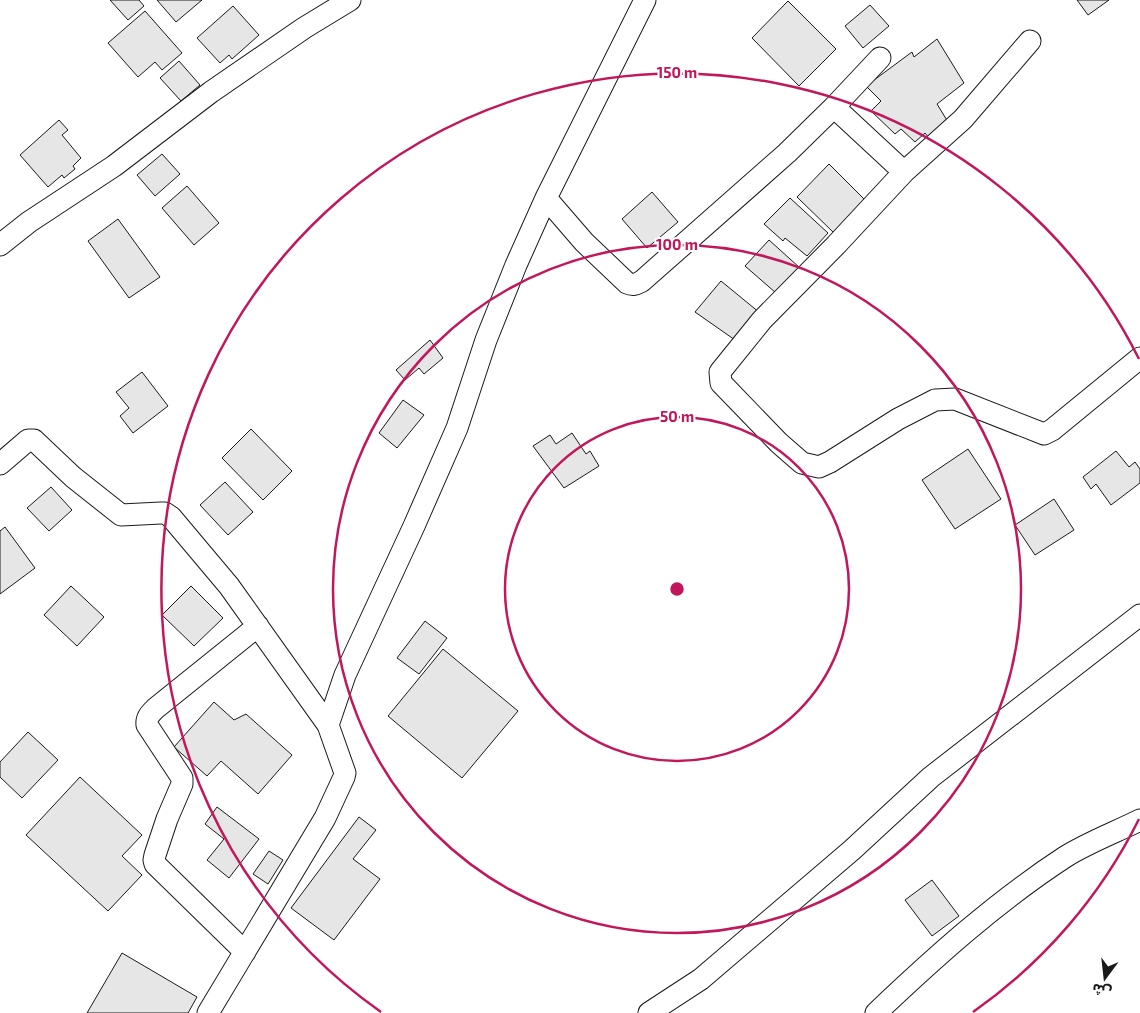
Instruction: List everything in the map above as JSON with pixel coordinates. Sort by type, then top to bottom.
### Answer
[{"type":"street","points":[[0,245],[29,222],[114,166],[211,92],[304,28],[350,0]]},
{"type":"street","points":[[328,725],[345,675],[457,428],[486,340],[516,264],[546,198],[646,0]]},
{"type":"street","points":[[1030,41],[963,119],[904,172],[762,320],[720,372],[721,383],[779,443],[802,463],[818,467],[830,462],[898,419],[935,400],[945,398],[955,399],[1044,434],[1052,430],[1140,358]]},
{"type":"street","points":[[546,198],[584,242],[627,283],[636,284],[787,153],[880,58]]},
{"type":"street","points":[[834,107],[904,172]]},
{"type":"street","points":[[0,464],[28,440],[34,440],[73,476],[121,515],[168,514],[229,586],[328,725],[345,773],[344,777],[325,818],[208,1013]]},
{"type":"street","points":[[650,1013],[701,979],[852,850],[931,777],[1140,615]]},
{"type":"street","points":[[245,952],[155,864],[155,855],[167,819],[182,784],[182,778],[147,725],[146,720],[149,714],[156,708],[258,626]]},
{"type":"street","points":[[876,1013],[930,962],[993,909],[1066,856],[1140,820]]},
{"type":"building","points":[[110,0],[139,0],[144,6],[128,20]]},
{"type":"building","points":[[157,0],[202,0],[176,22]]},
{"type":"building","points":[[1077,0],[1109,0],[1088,15]]},
{"type":"building","points":[[788,1],[836,49],[799,86],[752,38]]},
{"type":"building","points":[[870,5],[889,26],[863,48],[845,26]]},
{"type":"building","points":[[233,6],[259,35],[232,59],[229,55],[220,63],[197,38]]},
{"type":"building","points":[[145,11],[182,53],[162,70],[155,62],[138,77],[108,43]]},
{"type":"building","points":[[937,39],[964,83],[937,104],[948,122],[929,138],[925,133],[915,142],[901,129],[895,134],[871,111],[881,101],[866,86],[912,52],[914,57]]},
{"type":"building","points":[[179,61],[200,85],[181,101],[160,78]]},
{"type":"building","points":[[59,120],[68,130],[62,135],[81,158],[73,166],[75,169],[64,178],[62,175],[48,187],[20,155]]},
{"type":"building","points":[[162,154],[180,174],[155,196],[137,175]]},
{"type":"building","points":[[829,164],[866,201],[834,233],[797,197]]},
{"type":"building","points":[[187,186],[219,223],[194,245],[162,208]]},
{"type":"building","points":[[652,192],[678,222],[647,248],[622,219]]},
{"type":"building","points":[[790,198],[828,233],[807,256],[785,238],[783,241],[764,224]]},
{"type":"building","points":[[118,219],[160,277],[129,298],[88,241]]},
{"type":"building","points":[[769,240],[800,268],[776,293],[745,266]]},
{"type":"building","points":[[721,281],[760,313],[735,340],[695,312]]},
{"type":"building","points":[[430,340],[443,358],[424,374],[419,368],[405,380],[396,370]]},
{"type":"building","points":[[142,372],[168,406],[133,433],[120,416],[129,408],[116,392]]},
{"type":"building","points":[[403,400],[424,415],[397,448],[379,433]]},
{"type":"building","points":[[251,429],[292,471],[263,500],[222,458]]},
{"type":"building","points":[[572,433],[586,454],[590,451],[599,466],[564,488],[533,446],[550,435],[556,444]]},
{"type":"building","points":[[968,449],[1001,499],[955,529],[922,480]]},
{"type":"building","points":[[1116,451],[1129,467],[1135,462],[1140,469],[1140,483],[1111,505],[1096,484],[1091,489],[1083,477]]},
{"type":"building","points":[[225,482],[253,512],[228,535],[200,505]]},
{"type":"building","points":[[51,487],[72,510],[49,531],[27,508]]},
{"type":"building","points":[[1054,499],[1074,530],[1035,555],[1015,525]]},
{"type":"building","points":[[5,527],[35,568],[0,594],[0,531]]},
{"type":"building","points":[[71,586],[104,617],[77,646],[44,615]]},
{"type":"building","points":[[191,586],[223,618],[194,646],[162,615]]},
{"type":"building","points":[[425,621],[447,638],[419,674],[397,658]]},
{"type":"building","points":[[443,649],[518,711],[462,778],[388,716]]},
{"type":"building","points":[[214,702],[234,720],[246,714],[292,755],[258,794],[221,761],[207,776],[174,747]]},
{"type":"building","points":[[28,732],[58,760],[22,798],[0,777],[0,762]]},
{"type":"building","points":[[80,777],[142,835],[122,856],[142,875],[108,911],[26,835]]},
{"type":"building","points":[[217,807],[259,839],[229,878],[207,860],[224,839],[205,824]]},
{"type":"building","points":[[359,817],[376,830],[353,859],[380,879],[334,940],[291,908]]},
{"type":"building","points":[[269,851],[283,860],[268,884],[253,874]]},
{"type":"building","points":[[932,880],[959,916],[932,936],[905,900]]},
{"type":"building","points":[[122,953],[197,997],[188,1013],[87,1013]]}]
